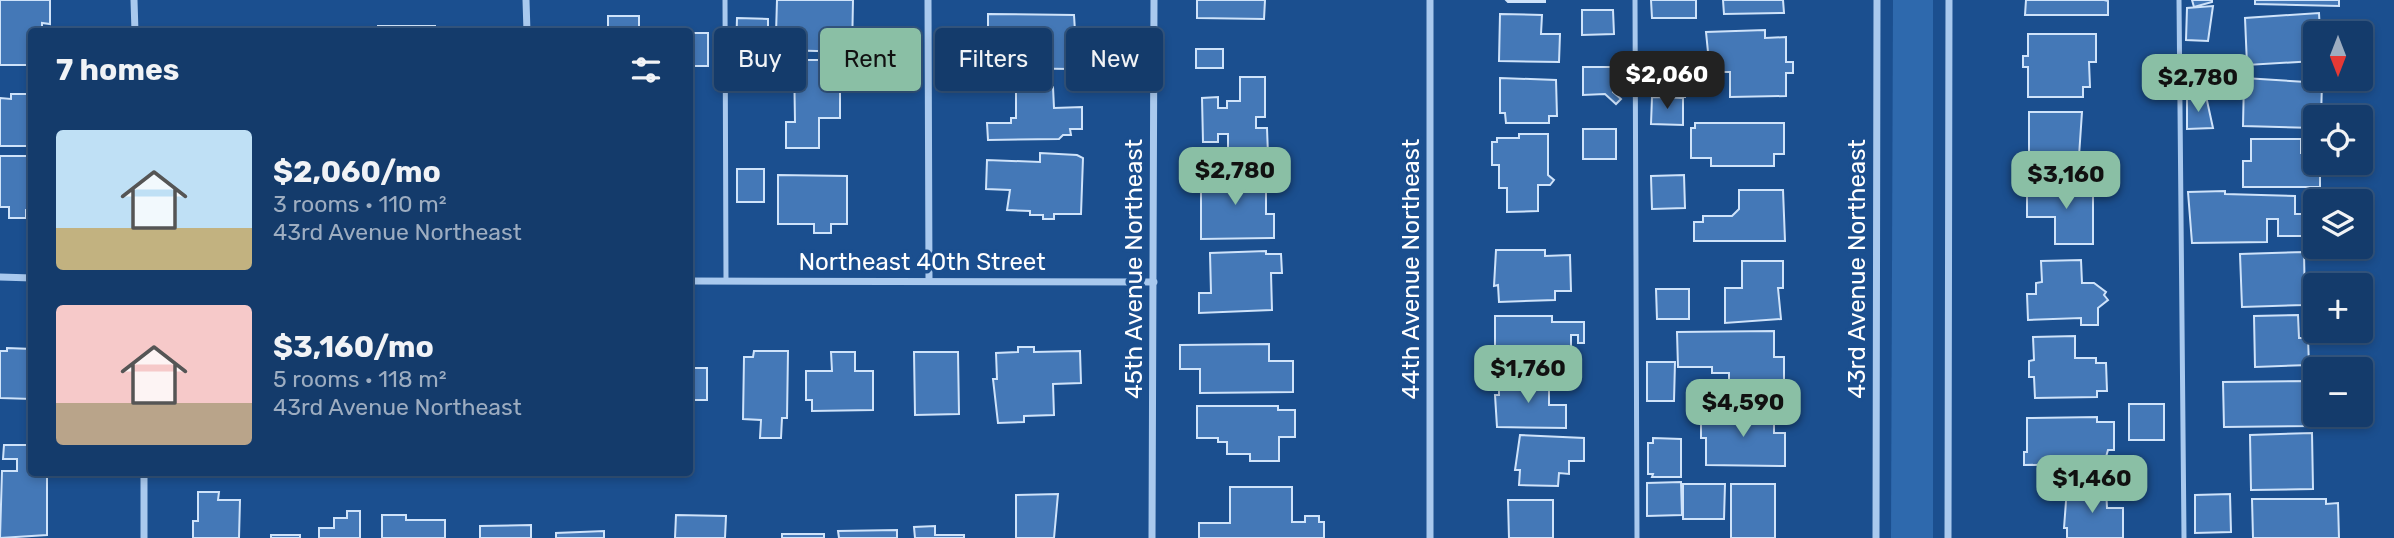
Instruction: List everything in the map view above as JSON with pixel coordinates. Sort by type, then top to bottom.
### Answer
[{"type":"street","points":[[134,0],[135,28]]},
{"type":"street","points":[[526,0],[527,28]]},
{"type":"street","points":[[928,0],[929,281]]},
{"type":"street","name":"45th Avenue Northeast","points":[[1152,538],[1154,0]]},
{"type":"street","name":"44th Avenue Northeast","points":[[1430,0],[1430,538]]},
{"type":"street","name":"43rd Avenue Northeast","points":[[1876,538],[1877,0]]},
{"type":"street","points":[[1948,538],[1949,0]]},
{"type":"street","points":[[0,277],[28,278]]},
{"type":"street","name":"Northeast 40th Street","points":[[693,281],[1154,282]]},
{"type":"street","points":[[144,476],[144,538]]},
{"type":"lane","points":[[725,0],[726,281]]},
{"type":"lane","points":[[1635,0],[1637,538]]},
{"type":"lane","points":[[2179,0],[2184,538]]},
{"type":"shaded area","points":[[1893,0],[1933,0],[1933,538],[1891,538]]},
{"type":"building","points":[[0,0],[50,0],[50,24],[42,23],[42,28],[28,28],[28,65],[0,65]]},
{"type":"building","points":[[777,0],[853,0],[852,28],[820,28],[820,51],[806,51],[806,28],[776,28]]},
{"type":"building","points":[[1197,0],[1265,0],[1264,19],[1197,18]]},
{"type":"building","points":[[1506,0],[1545,0],[1545,2],[1508,2]]},
{"type":"building","points":[[1651,0],[1696,0],[1696,18],[1652,18]]},
{"type":"building","points":[[1723,0],[1783,0],[1784,13],[1724,14]]},
{"type":"building","points":[[2026,0],[2104,0],[2108,1],[2108,15],[2025,15]]},
{"type":"building","points":[[2192,0],[2212,0],[2212,2],[2194,7]]},
{"type":"building","points":[[2255,0],[2339,0],[2339,6],[2255,4]]},
{"type":"building","points":[[2213,6],[2208,41],[2186,40],[2187,8]]},
{"type":"building","points":[[1582,10],[1613,10],[1614,34],[1582,35]]},
{"type":"building","points":[[2319,13],[2319,21],[2303,21],[2303,62],[2247,65],[2245,18]]},
{"type":"building","points":[[988,14],[1074,15],[1075,28],[1066,28],[1066,69],[1052,69],[1052,28],[988,28]]},
{"type":"building","points":[[1500,14],[1542,15],[1541,34],[1560,34],[1559,62],[1499,61]]},
{"type":"building","points":[[608,16],[639,16],[639,28],[608,28]]},
{"type":"building","points":[[737,18],[768,19],[768,28],[737,28]]},
{"type":"building","points":[[378,26],[435,26],[435,28]]},
{"type":"building","points":[[1765,30],[1765,38],[1786,37],[1786,62],[1793,62],[1793,73],[1786,73],[1786,96],[1730,97],[1730,72],[1710,72],[1706,32]]},
{"type":"building","points":[[693,33],[708,33],[708,66],[693,66]]},
{"type":"building","points":[[2028,34],[2096,34],[2096,62],[2089,62],[2090,87],[2083,87],[2083,97],[2028,97],[2028,67],[2023,67],[2023,56],[2028,56]]},
{"type":"building","points":[[1196,49],[1223,49],[1223,68],[1196,68]]},
{"type":"building","points":[[806,60],[820,60],[820,91],[840,91],[840,118],[819,118],[819,148],[786,148],[786,122],[795,122],[794,91],[806,91]]},
{"type":"building","points":[[1654,65],[1685,65],[1685,97],[1653,97]]},
{"type":"building","points":[[1583,67],[1613,67],[1613,92],[1621,99],[1616,104],[1605,94],[1583,95]]},
{"type":"building","points":[[1240,77],[1265,77],[1265,117],[1256,117],[1256,128],[1267,128],[1268,155],[1228,155],[1228,134],[1218,134],[1218,142],[1203,142],[1202,98],[1218,97],[1218,108],[1227,108],[1227,101],[1240,101]]},
{"type":"building","points":[[1500,78],[1556,80],[1557,116],[1549,116],[1549,123],[1506,123],[1505,113],[1500,113]]},
{"type":"building","points":[[2244,78],[2303,82],[2303,91],[2322,91],[2321,105],[2303,105],[2303,128],[2243,126]]},
{"type":"building","points":[[1052,87],[1054,108],[1082,107],[1082,129],[1070,129],[1071,135],[1063,135],[1059,139],[988,140],[987,123],[1011,123],[1011,118],[1016,118],[1016,91],[1052,91]]},
{"type":"building","points":[[11,94],[28,94],[28,146],[0,146],[0,98],[11,99]]},
{"type":"building","points":[[2206,96],[2213,128],[2187,129],[2187,99]]},
{"type":"building","points":[[1652,97],[1683,98],[1683,125],[1651,124]]},
{"type":"building","points":[[2029,112],[2082,112],[2079,156],[2073,156],[2073,169],[2043,172],[2043,169],[2034,169],[2034,156],[2029,156]]},
{"type":"building","points":[[1695,123],[1784,123],[1784,154],[1774,154],[1774,166],[1711,166],[1711,158],[1691,158],[1691,128],[1695,128]]},
{"type":"building","points":[[1583,129],[1616,129],[1616,159],[1583,159]]},
{"type":"building","points":[[1519,134],[1548,134],[1548,175],[1554,180],[1550,185],[1538,185],[1538,211],[1507,212],[1507,188],[1499,188],[1499,165],[1492,165],[1492,142],[1497,142],[1497,138],[1519,138]]},
{"type":"building","points":[[2251,139],[2301,139],[2303,175],[2320,175],[2320,187],[2243,187],[2243,161],[2251,161]]},
{"type":"building","points":[[1040,153],[1077,155],[1083,158],[1081,214],[1054,214],[1054,219],[1043,219],[1043,215],[1030,215],[1030,211],[1007,210],[1010,190],[986,189],[987,160],[1040,162]]},
{"type":"building","points":[[0,156],[28,156],[26,218],[9,218],[9,207],[0,207]]},
{"type":"building","points":[[737,169],[764,169],[764,202],[737,202]]},
{"type":"building","points":[[1227,172],[1266,172],[1266,214],[1274,214],[1274,238],[1201,239],[1201,176],[1227,176]]},
{"type":"building","points":[[778,175],[847,176],[847,224],[831,224],[831,233],[814,233],[814,224],[778,224]]},
{"type":"building","points":[[1684,175],[1685,208],[1652,209],[1651,176]]},
{"type":"building","points":[[2054,181],[2093,181],[2093,244],[2055,244],[2055,217],[2027,217],[2027,192],[2054,192]]},
{"type":"building","points":[[1739,190],[1783,190],[1785,241],[1694,241],[1694,222],[1703,222],[1703,216],[1732,216],[1739,209]]},
{"type":"building","points":[[2225,191],[2225,194],[2295,196],[2295,214],[2303,214],[2303,236],[2278,236],[2278,219],[2267,219],[2267,242],[2192,243],[2188,192]]},
{"type":"building","points":[[1496,250],[1545,250],[1545,256],[1570,255],[1571,291],[1555,291],[1555,300],[1499,302],[1498,285],[1494,286]]},
{"type":"building","points":[[1266,251],[1266,254],[1281,254],[1282,273],[1271,273],[1272,310],[1199,313],[1199,293],[1211,293],[1210,253]]},
{"type":"building","points":[[2303,252],[2303,305],[2242,307],[2240,254]]},
{"type":"building","points":[[2081,260],[2082,283],[2094,283],[2106,292],[2104,295],[2108,300],[2098,308],[2098,325],[2081,325],[2081,318],[2028,320],[2027,294],[2036,294],[2036,283],[2042,282],[2041,261]]},
{"type":"building","points":[[1742,261],[1783,261],[1783,288],[1778,288],[1781,319],[1725,323],[1725,288],[1742,288]]},
{"type":"building","points":[[1656,289],[1689,289],[1689,319],[1657,319]]},
{"type":"building","points":[[2298,315],[2299,338],[2303,338],[2303,343],[2308,343],[2309,357],[2303,357],[2303,365],[2255,367],[2254,316]]},
{"type":"building","points":[[1495,316],[1552,316],[1552,322],[1584,322],[1584,343],[1578,343],[1578,335],[1571,335],[1571,363],[1495,363]]},
{"type":"building","points":[[1774,331],[1774,357],[1784,357],[1784,396],[1729,393],[1729,373],[1712,373],[1712,367],[1678,367],[1677,332]]},
{"type":"building","points":[[2075,336],[2075,358],[2096,358],[2096,363],[2106,363],[2107,391],[2097,391],[2097,397],[2035,398],[2034,377],[2029,377],[2029,361],[2034,360],[2033,337]]},
{"type":"building","points":[[1269,344],[1269,361],[1293,361],[1293,392],[1200,393],[1200,369],[1180,369],[1180,345]]},
{"type":"building","points":[[1018,347],[1034,347],[1034,352],[1080,351],[1081,383],[1053,384],[1054,415],[1024,416],[1024,422],[998,423],[993,379],[997,379],[996,353],[1018,352]]},
{"type":"building","points":[[7,348],[28,349],[28,399],[0,398],[0,351],[7,351]]},
{"type":"building","points":[[754,351],[788,351],[787,418],[782,418],[781,438],[760,438],[761,420],[743,419],[744,357],[753,357]]},
{"type":"building","points":[[831,352],[855,352],[855,371],[873,371],[873,410],[812,411],[812,400],[806,400],[806,371],[832,371]]},
{"type":"building","points":[[914,352],[958,352],[959,414],[915,415]]},
{"type":"building","points":[[1647,362],[1675,362],[1674,401],[1647,401]]},
{"type":"building","points":[[693,368],[707,368],[707,400],[693,400]]},
{"type":"building","points":[[1499,378],[1549,378],[1549,405],[1566,405],[1566,428],[1497,427],[1495,395],[1499,395]]},
{"type":"building","points":[[2303,381],[2303,426],[2224,427],[2223,382]]},
{"type":"building","points":[[2129,404],[2164,404],[2164,440],[2129,440]]},
{"type":"building","points":[[1197,406],[1278,406],[1278,410],[1295,410],[1295,437],[1279,437],[1279,461],[1250,461],[1250,454],[1227,454],[1227,442],[1218,442],[1218,438],[1197,438]]},
{"type":"building","points":[[1711,411],[1774,411],[1774,433],[1785,433],[1785,466],[1706,465],[1706,438],[1701,438],[1701,418],[1711,418]]},
{"type":"building","points":[[2097,417],[2097,422],[2114,422],[2114,450],[2108,450],[2104,464],[2024,465],[2024,452],[2027,452],[2027,418]]},
{"type":"building","points":[[2312,433],[2313,489],[2251,490],[2250,435]]},
{"type":"building","points":[[1520,435],[1584,438],[1584,461],[1569,461],[1569,474],[1559,473],[1558,486],[1519,485],[1520,470],[1515,470]]},
{"type":"building","points":[[1653,438],[1681,439],[1681,477],[1652,477],[1653,474],[1648,474],[1648,443],[1653,443]]},
{"type":"building","points":[[4,445],[28,445],[28,476],[47,476],[47,535],[0,538],[2,471],[17,471],[17,459],[3,459]]},
{"type":"building","points":[[1681,482],[1682,515],[1647,516],[1647,483]]},
{"type":"building","points":[[1683,484],[1725,484],[1724,519],[1683,519]]},
{"type":"building","points":[[1731,484],[1775,484],[1775,538],[1731,538]]},
{"type":"building","points":[[1230,487],[1292,487],[1292,522],[1305,522],[1305,516],[1319,516],[1319,522],[1324,522],[1324,538],[1199,538],[1199,523],[1230,523]]},
{"type":"building","points":[[2106,487],[2107,508],[2123,508],[2123,538],[2067,538],[2067,528],[2064,528],[2067,488]]},
{"type":"building","points":[[198,492],[219,492],[218,500],[240,500],[239,538],[193,538],[193,521],[198,521]]},
{"type":"building","points":[[1058,494],[1054,538],[1016,538],[1016,495]]},
{"type":"building","points":[[2230,494],[2231,532],[2195,533],[2195,495]]},
{"type":"building","points":[[2252,499],[2326,499],[2326,504],[2338,503],[2339,538],[2253,538]]},
{"type":"building","points":[[1508,500],[1553,500],[1553,538],[1509,538]]},
{"type":"building","points":[[347,511],[360,511],[360,538],[319,538],[319,528],[334,528],[334,518],[347,518]]},
{"type":"building","points":[[382,515],[406,515],[406,520],[445,520],[445,538],[382,538]]},
{"type":"building","points":[[676,515],[726,516],[725,538],[675,538]]},
{"type":"building","points":[[531,525],[531,538],[480,538],[480,526]]},
{"type":"building","points":[[935,526],[935,535],[964,535],[964,538],[915,538],[914,527]]},
{"type":"building","points":[[897,530],[897,538],[839,538],[838,531]]},
{"type":"building","points":[[604,531],[604,538],[556,538],[556,533]]},
{"type":"building","points":[[782,534],[824,534],[824,538],[782,538]]},
{"type":"building","points":[[271,535],[300,535],[300,538],[271,538]]}]
